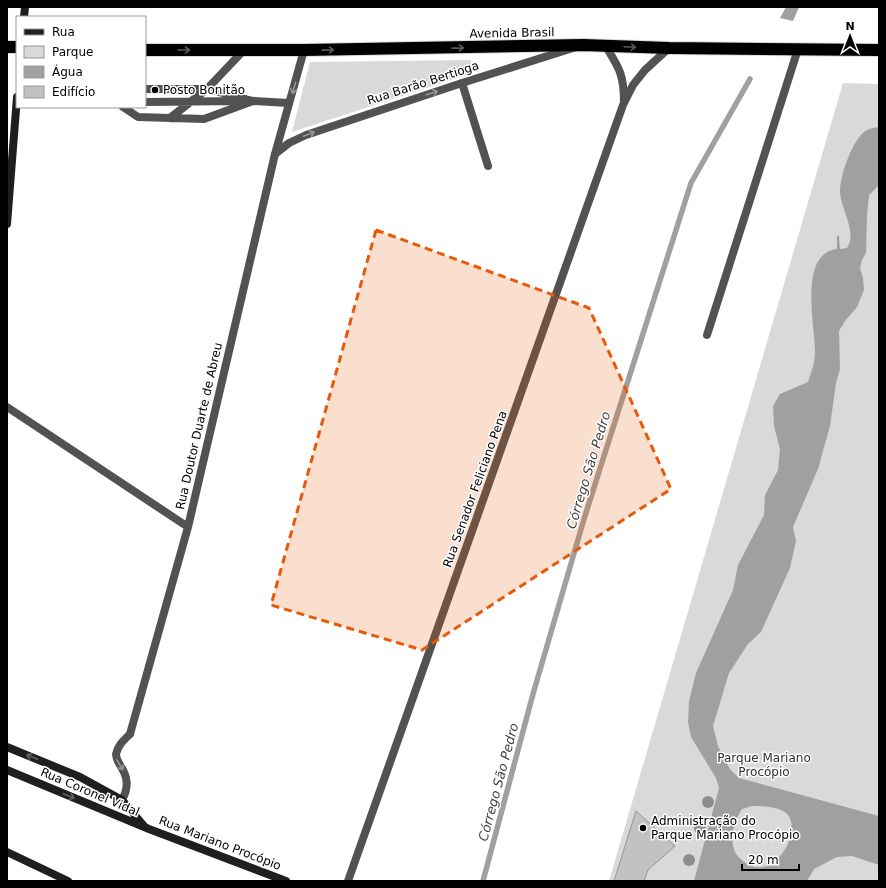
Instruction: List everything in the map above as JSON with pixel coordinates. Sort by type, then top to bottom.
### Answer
[{"type":"highway","name":"Avenida Brasil","points":[[146,50],[304,50],[605,45],[670,48],[879,50]]},
{"type":"main road","points":[[7,224],[16,108]]},
{"type":"main road","name":"Rua Coronel Vidal","points":[[7,747],[80,777],[122,800],[146,828]]},
{"type":"main road","name":"Rua Coronel Vidal","points":[[7,770],[146,828]]},
{"type":"main road","name":"Rua Mariano Procópio","points":[[146,828],[286,881]]},
{"type":"main road","points":[[7,852],[68,881]]},
{"type":"street","name":"Rua Barão Bertioga","points":[[275,154],[289,143],[306,135],[462,83],[583,45]]},
{"type":"street","name":"Rua Senador Feliciano Pena","points":[[605,45],[620,71],[624,85],[624,105]]},
{"type":"street","name":"Rua Senador Feliciano Pena","points":[[348,881],[624,105],[633,85],[645,70],[670,48]]},
{"type":"street","points":[[707,335],[798,49]]},
{"type":"street","points":[[170,118],[207,89],[244,50]]},
{"type":"street","name":"Rua Doutor Duarte de Abreu","points":[[122,800],[126,793],[127,781],[124,771],[116,759],[116,753],[120,744],[130,734],[188,527],[275,154],[304,50]]},
{"type":"street","points":[[462,83],[488,166]]},
{"type":"street","points":[[146,89],[207,89],[253,101]]},
{"type":"street","points":[[124,108],[138,117],[204,119],[253,101]]},
{"type":"street","points":[[146,102],[253,101],[290,103]]},
{"type":"street","points":[[7,407],[188,527]]},
{"type":"highlighted area","points":[[376,230],[589,308],[671,489],[422,650],[271,605]]},
{"type":"green space","points":[[471,60],[472,73],[292,132],[310,62]]},
{"type":"green space","name":"Parque Mariano Procópio","points":[[843,83],[879,84],[879,881],[609,881]]},
{"type":"water","points":[[786,7],[799,7],[793,21],[780,18]]},
{"type":"water","points":[[879,127],[879,185],[869,195],[866,253],[860,268],[864,290],[857,307],[839,331],[840,369],[836,383],[830,426],[818,469],[793,527],[796,541],[790,568],[761,632],[748,644],[729,673],[713,726],[718,746],[730,769],[739,778],[879,816],[879,865],[852,856],[837,857],[814,869],[807,881],[694,881],[719,788],[716,778],[691,737],[688,722],[689,701],[696,673],[733,590],[738,565],[764,515],[765,495],[778,470],[780,449],[774,426],[773,406],[780,394],[808,382],[813,368],[815,352],[811,292],[813,276],[817,263],[825,254],[837,249],[837,236],[839,236],[840,249],[847,248],[850,242],[850,228],[840,191],[842,176],[852,148],[857,140],[868,129]],"holes":[[[752,806],[780,809],[787,814],[791,822],[792,832],[783,853],[775,861],[765,866],[754,867],[743,861],[733,847],[732,835],[739,814],[742,809]]]},
{"type":"building","name":"Administração do Parque Mariano Procópio","points":[[636,811],[675,846],[648,870],[644,881],[614,881]]},
{"type":"waterway","name":"Córrego São Pedro","points":[[483,881],[533,694],[584,519],[691,183],[750,79]]},
{"type":"place","name":"Posto Bonitão","points":[[155,90]]},
{"type":"place","name":"Administração do Parque Mariano Procópio","points":[[643,828]]}]
